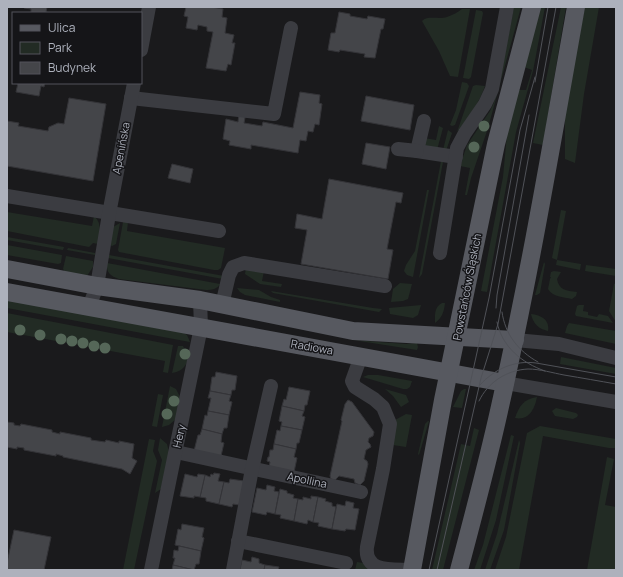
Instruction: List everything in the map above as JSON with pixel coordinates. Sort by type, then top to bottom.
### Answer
[{"type":"main road","name":"Powstańców Śląskich","points":[[411,570],[449,372],[496,144],[532,7]]},
{"type":"main road","points":[[459,570],[492,440],[515,340],[547,174],[576,7]]},
{"type":"main road","points":[[7,269],[97,286],[200,300],[353,331],[515,340]]},
{"type":"main road","name":"Radiowa","points":[[7,292],[505,383]]},
{"type":"street","points":[[142,45],[150,7]]},
{"type":"street","points":[[440,253],[457,148],[465,133],[485,104],[492,89],[506,7]]},
{"type":"street","points":[[131,98],[274,114],[291,28]]},
{"type":"street","name":"Apenińska","points":[[89,307],[97,286],[108,214],[134,84]]},
{"type":"street","points":[[417,151],[424,121]]},
{"type":"street","points":[[398,149],[456,156]]},
{"type":"street","points":[[7,196],[108,214],[219,231]]},
{"type":"street","points":[[222,305],[229,275],[233,267],[244,263],[385,286]]},
{"type":"street","name":"Hery","points":[[151,570],[201,328],[200,300]]},
{"type":"street","points":[[515,340],[559,344],[616,358]]},
{"type":"street","points":[[361,356],[352,381],[355,387],[374,399],[383,407],[390,424],[383,468],[367,547],[367,556],[372,564],[379,568],[411,570]]},
{"type":"street","name":"Radiowa","points":[[505,383],[616,402]]},
{"type":"street","points":[[233,570],[252,469],[271,386]]},
{"type":"street","name":"Apollina","points":[[176,452],[361,492]]},
{"type":"street","points":[[238,541],[346,563]]},
{"type":"green space","points":[[514,7],[521,7],[488,128],[471,178],[467,195],[465,195],[470,168],[460,166],[467,145],[490,111],[494,102]]},
{"type":"green space","points":[[540,7],[545,7],[533,71],[516,132],[487,292],[481,291],[503,177],[507,134],[518,90],[526,90],[532,70],[524,67]]},
{"type":"green space","points":[[561,7],[566,7],[543,145],[533,143]]},
{"type":"green space","points":[[585,7],[599,7],[584,94],[575,163],[565,159],[565,108]]},
{"type":"green space","points":[[462,9],[470,9],[458,77],[450,76],[439,51],[422,21],[427,18],[447,17]]},
{"type":"green space","points":[[476,10],[482,11],[483,13],[471,77],[469,79],[463,78]]},
{"type":"green space","points":[[462,82],[467,83],[469,86],[455,125],[452,126],[450,125],[456,110]]},
{"type":"green space","points":[[473,86],[485,86],[483,93],[457,132]]},
{"type":"green space","points":[[439,126],[443,128],[437,150],[422,147],[424,138],[436,140]]},
{"type":"green space","points":[[448,130],[452,133],[446,151],[443,150]]},
{"type":"green space","points":[[441,161],[443,162],[422,274],[419,278]]},
{"type":"green space","points":[[427,190],[429,190],[413,277],[407,275],[404,271],[415,251]]},
{"type":"green space","points":[[561,210],[566,211],[557,260],[552,258]]},
{"type":"green space","points":[[7,212],[92,226],[94,216],[99,222],[100,233],[98,244],[93,243],[89,247],[7,231]]},
{"type":"green space","points":[[123,222],[128,222],[127,231],[225,248],[221,268],[214,270],[119,252],[118,250]]},
{"type":"green space","points":[[120,223],[116,244],[112,246],[110,245],[113,227]]},
{"type":"green space","points":[[7,237],[64,247],[63,250],[7,240]]},
{"type":"green space","points":[[7,245],[62,255],[61,263],[58,264],[7,255]]},
{"type":"green space","points":[[68,248],[95,253],[95,255],[67,250]]},
{"type":"green space","points":[[109,255],[224,276],[223,279],[108,258]]},
{"type":"green space","points":[[66,256],[93,261],[93,267],[87,276],[68,276],[63,269]]},
{"type":"green space","points":[[557,260],[581,264],[580,270],[556,265]]},
{"type":"green space","points":[[544,262],[545,264],[540,293],[535,295]]},
{"type":"green space","points":[[107,263],[220,284],[216,288],[206,290],[119,279],[109,273]]},
{"type":"green space","points":[[586,265],[616,269],[616,276],[585,271]]},
{"type":"green space","points":[[246,268],[264,271],[262,281],[282,284],[281,287],[260,284],[245,274]]},
{"type":"green space","points":[[551,272],[561,272],[557,279],[559,286],[566,290],[577,292],[576,296],[572,299],[558,296],[550,292],[548,289],[550,277]]},
{"type":"green space","points":[[400,283],[412,284],[408,299],[391,302],[393,289]]},
{"type":"green space","points":[[616,283],[616,322],[609,311],[614,284]]},
{"type":"green space","points":[[237,288],[259,290],[280,300],[280,302],[245,295]]},
{"type":"green space","points":[[271,291],[382,309],[379,312],[273,293]]},
{"type":"green space","points":[[7,300],[184,333],[187,335],[190,342],[7,308]]},
{"type":"green space","points":[[442,303],[445,303],[443,312],[441,317],[435,323],[436,309]]},
{"type":"green space","points":[[421,305],[418,315],[413,318],[390,314],[389,308]]},
{"type":"green space","points":[[584,305],[583,311],[588,312],[588,315],[597,317],[599,314],[608,316],[613,323],[576,316],[577,306]]},
{"type":"green space","points":[[7,313],[173,345],[168,373],[163,372],[165,361],[7,332]]},
{"type":"green space","points":[[531,314],[541,317],[546,321],[548,324],[548,331],[537,326],[533,321]]},
{"type":"green space","points":[[569,323],[616,331],[616,344],[565,333]]},
{"type":"green space","points":[[353,340],[406,344],[417,343],[418,347],[417,350]]},
{"type":"green space","points":[[178,346],[183,346],[185,350],[190,351],[185,366],[172,373]]},
{"type":"green space","points":[[561,357],[616,368],[616,374],[560,364]]},
{"type":"green space","points":[[368,375],[378,375],[412,381],[410,387],[403,389],[363,377]]},
{"type":"green space","points":[[170,386],[176,389],[180,397],[176,419],[169,425],[162,427]]},
{"type":"green space","points":[[385,389],[406,395],[409,402],[401,407],[393,396]]},
{"type":"green space","points":[[466,389],[462,408],[453,407],[461,391]]},
{"type":"green space","points":[[158,394],[163,395],[157,427],[152,426]]},
{"type":"green space","points":[[537,397],[535,405],[528,416],[524,418],[515,418],[518,410],[525,401]]},
{"type":"green space","points":[[556,408],[576,413],[578,415],[573,419],[555,416],[552,411]]},
{"type":"green space","points":[[406,414],[412,415],[406,447],[393,445],[395,420]]},
{"type":"green space","points":[[429,421],[419,455],[425,424]]},
{"type":"green space","points":[[540,426],[616,439],[616,448],[543,436],[519,570],[495,570],[506,537],[527,433]]},
{"type":"green space","points":[[474,428],[479,430],[443,570],[432,570],[461,444],[470,446]]},
{"type":"green space","points":[[511,435],[514,436],[496,520],[480,570],[474,570],[483,545]]},
{"type":"green space","points":[[160,438],[167,444],[169,452],[161,489],[155,493],[162,460],[158,450]]},
{"type":"green space","points":[[149,439],[155,440],[153,451],[157,461],[134,570],[123,570]]},
{"type":"green space","points":[[519,440],[520,443],[504,530],[490,570],[485,570],[497,534]]},
{"type":"green space","points":[[607,457],[614,459],[605,505],[616,507],[616,570],[587,570]]},
{"type":"green space","points":[[357,562],[363,563],[369,570],[355,570]]},
{"type":"building","points":[[47,7],[46,12],[31,12],[31,9],[24,8]]},
{"type":"building","points":[[186,7],[211,7],[223,9],[222,17],[227,18],[225,33],[234,35],[232,43],[235,43],[231,65],[228,64],[226,71],[206,68],[213,32],[207,31],[207,27],[198,25],[197,30],[186,28],[188,17],[184,16]]},
{"type":"building","points":[[339,12],[350,14],[350,16],[367,19],[368,16],[385,19],[383,29],[381,29],[375,58],[364,57],[365,54],[340,50],[339,52],[328,50],[331,33],[335,33]]},
{"type":"building","points":[[18,84],[45,84],[44,87],[41,86],[39,96],[16,92]]},
{"type":"building","points":[[300,92],[320,95],[319,103],[322,104],[319,125],[315,124],[313,132],[308,131],[306,141],[300,140],[298,153],[251,145],[251,149],[229,145],[230,141],[223,139],[226,119],[238,122],[239,114],[246,112],[244,123],[262,126],[263,122],[293,128]]},
{"type":"building","points":[[366,96],[414,105],[410,130],[361,121]]},
{"type":"building","points":[[69,98],[106,104],[93,181],[7,166],[7,121],[19,123],[18,126],[48,131],[49,127],[58,123],[64,124]]},
{"type":"building","points":[[366,143],[390,147],[386,169],[362,164]]},
{"type":"building","points":[[172,164],[193,169],[190,183],[168,178]]},
{"type":"building","points":[[329,179],[403,193],[401,203],[396,202],[387,249],[393,250],[388,279],[301,264],[307,230],[295,228],[297,214],[322,219]]},
{"type":"building","points":[[216,372],[237,376],[235,390],[232,390],[231,395],[210,391],[212,377],[215,377]]},
{"type":"building","points":[[289,387],[310,391],[304,411],[282,406],[284,399],[286,400]]},
{"type":"building","points":[[210,391],[231,395],[229,401],[232,402],[229,415],[208,411],[211,398],[208,398]]},
{"type":"building","points":[[348,400],[352,402],[374,432],[373,436],[369,438],[368,442],[371,447],[366,450],[364,459],[368,464],[364,481],[360,485],[355,483],[354,479],[339,476],[335,480],[331,479],[330,476],[341,420],[345,404]]},
{"type":"building","points":[[282,406],[304,411],[302,416],[305,417],[302,430],[281,426],[282,422],[279,421]]},
{"type":"building","points":[[208,411],[229,415],[227,428],[224,428],[222,434],[202,429],[205,415],[207,416]]},
{"type":"building","points":[[7,422],[14,423],[14,425],[20,426],[21,424],[52,430],[52,432],[60,434],[60,432],[91,438],[91,440],[105,442],[106,440],[119,443],[119,441],[134,444],[132,458],[137,461],[130,474],[122,469],[63,457],[56,454],[56,456],[24,450],[24,448],[17,447],[17,449],[7,447]]},
{"type":"building","points":[[281,426],[302,430],[296,449],[274,444],[277,430],[280,431]]},
{"type":"building","points":[[202,429],[222,434],[221,442],[224,443],[221,456],[194,451],[198,435],[200,435]]},
{"type":"building","points":[[274,444],[296,449],[294,457],[297,458],[294,472],[269,467],[270,462],[267,461],[270,450],[273,450]]},
{"type":"building","points":[[214,473],[220,474],[218,481],[224,482],[219,504],[206,501],[206,498],[200,497],[205,475],[210,477],[211,474],[213,475]]},
{"type":"building","points":[[185,474],[197,477],[198,474],[205,475],[200,497],[194,496],[194,498],[180,496]]},
{"type":"building","points":[[230,479],[244,481],[239,505],[233,504],[232,507],[219,504],[224,482],[229,483]]},
{"type":"building","points":[[267,485],[275,487],[274,491],[279,492],[275,514],[267,512],[266,515],[252,512],[257,488],[266,490]]},
{"type":"building","points":[[280,489],[287,491],[287,493],[294,495],[293,498],[298,499],[294,521],[280,518],[281,515],[275,514]]},
{"type":"building","points":[[311,496],[318,497],[313,522],[308,520],[307,524],[294,521],[298,499],[303,500],[303,497],[311,499]]},
{"type":"building","points":[[318,497],[326,499],[325,501],[332,503],[332,506],[336,507],[332,529],[318,526],[319,523],[313,522]]},
{"type":"building","points":[[346,501],[354,503],[353,508],[359,509],[355,530],[346,529],[345,531],[332,529],[337,504],[345,506]]},
{"type":"building","points":[[182,524],[204,528],[202,537],[204,538],[201,551],[175,545],[178,529],[181,530]]},
{"type":"building","points":[[14,530],[51,537],[44,570],[7,570],[7,563]]},
{"type":"building","points":[[179,546],[201,551],[199,564],[196,564],[194,570],[173,565],[175,558],[173,558],[174,550],[178,551]]},
{"type":"building","points":[[252,557],[259,559],[259,563],[265,565],[264,570],[240,570],[242,560],[251,562]]},
{"type":"building","points":[[173,565],[194,570],[172,570]]},
{"type":"building","points":[[265,565],[279,567],[278,570],[264,570]]},
{"type":"tram line","points":[[535,82],[548,7]]},
{"type":"tram line","points":[[437,570],[481,378],[498,324],[556,7]]},
{"type":"tram line","points":[[429,570],[489,298],[520,130],[535,77]]},
{"type":"tram line","points":[[496,308],[497,295],[529,115]]},
{"type":"tram line","points":[[502,312],[509,335],[524,353],[538,362]]},
{"type":"tram line","points":[[497,322],[503,339],[514,353],[521,359],[545,371]]},
{"type":"tram line","points":[[480,385],[498,370],[513,364],[528,362],[616,377]]},
{"type":"tram line","points":[[479,401],[488,388],[499,378],[513,372],[528,369],[616,384]]}]
